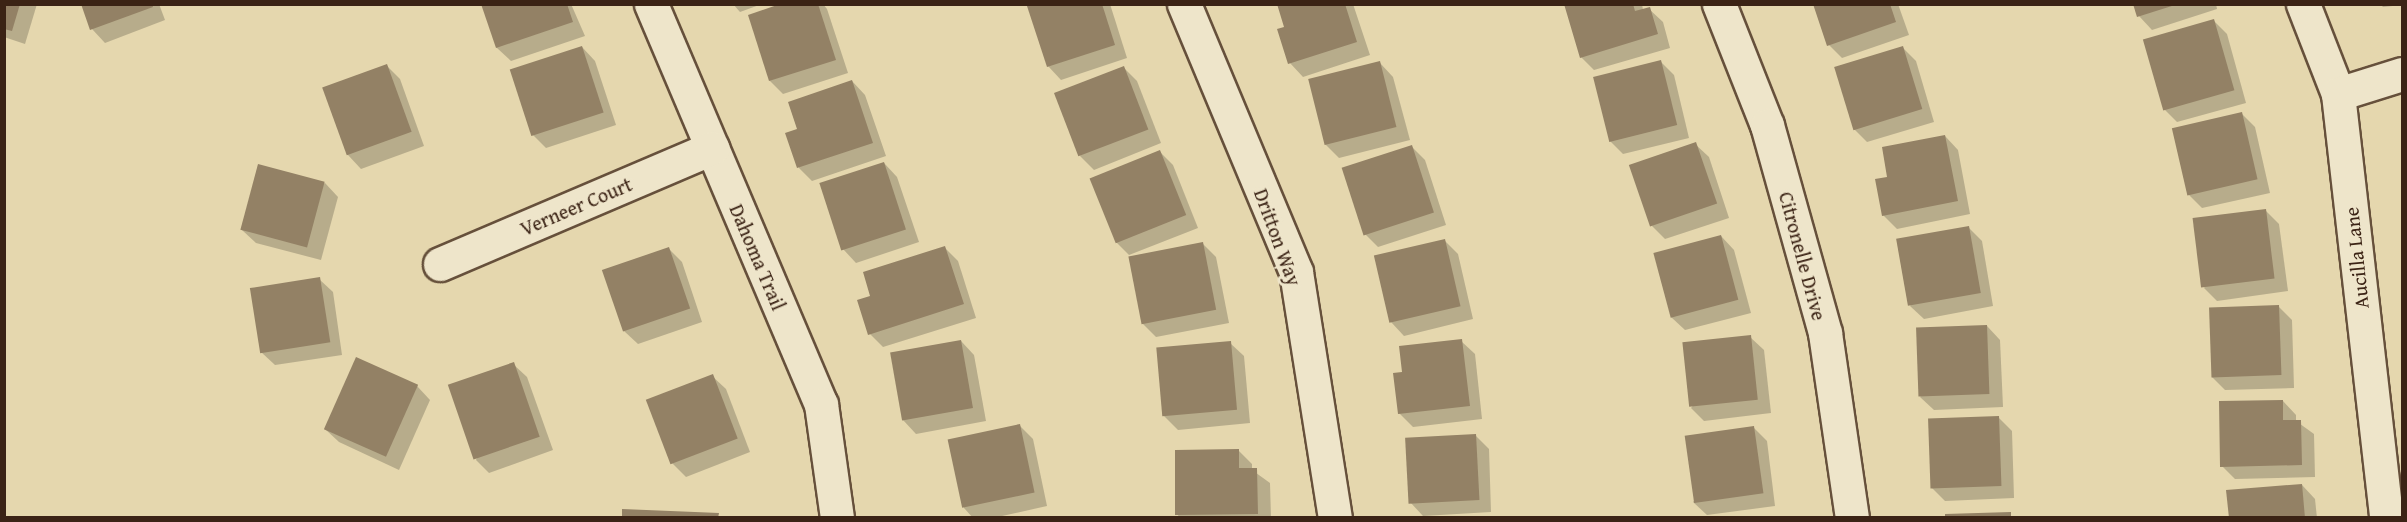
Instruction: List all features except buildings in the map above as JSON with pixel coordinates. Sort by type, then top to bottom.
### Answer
[{"type":"street","name":"Dahoma Trail","points":[[651,4],[821,404],[837,518]]},
{"type":"street","name":"Dritton Way","points":[[1184,4],[1296,272],[1335,518]]},
{"type":"street","name":"Citronelle Drive","points":[[1719,4],[1767,125],[1824,333],[1852,518]]},
{"type":"street","name":"Aucilla Lane","points":[[2303,4],[2338,94],[2386,518]]},
{"type":"street","points":[[2338,94],[2403,74]]},
{"type":"street","name":"Verneer Court","points":[[440,264],[712,148]]}]
